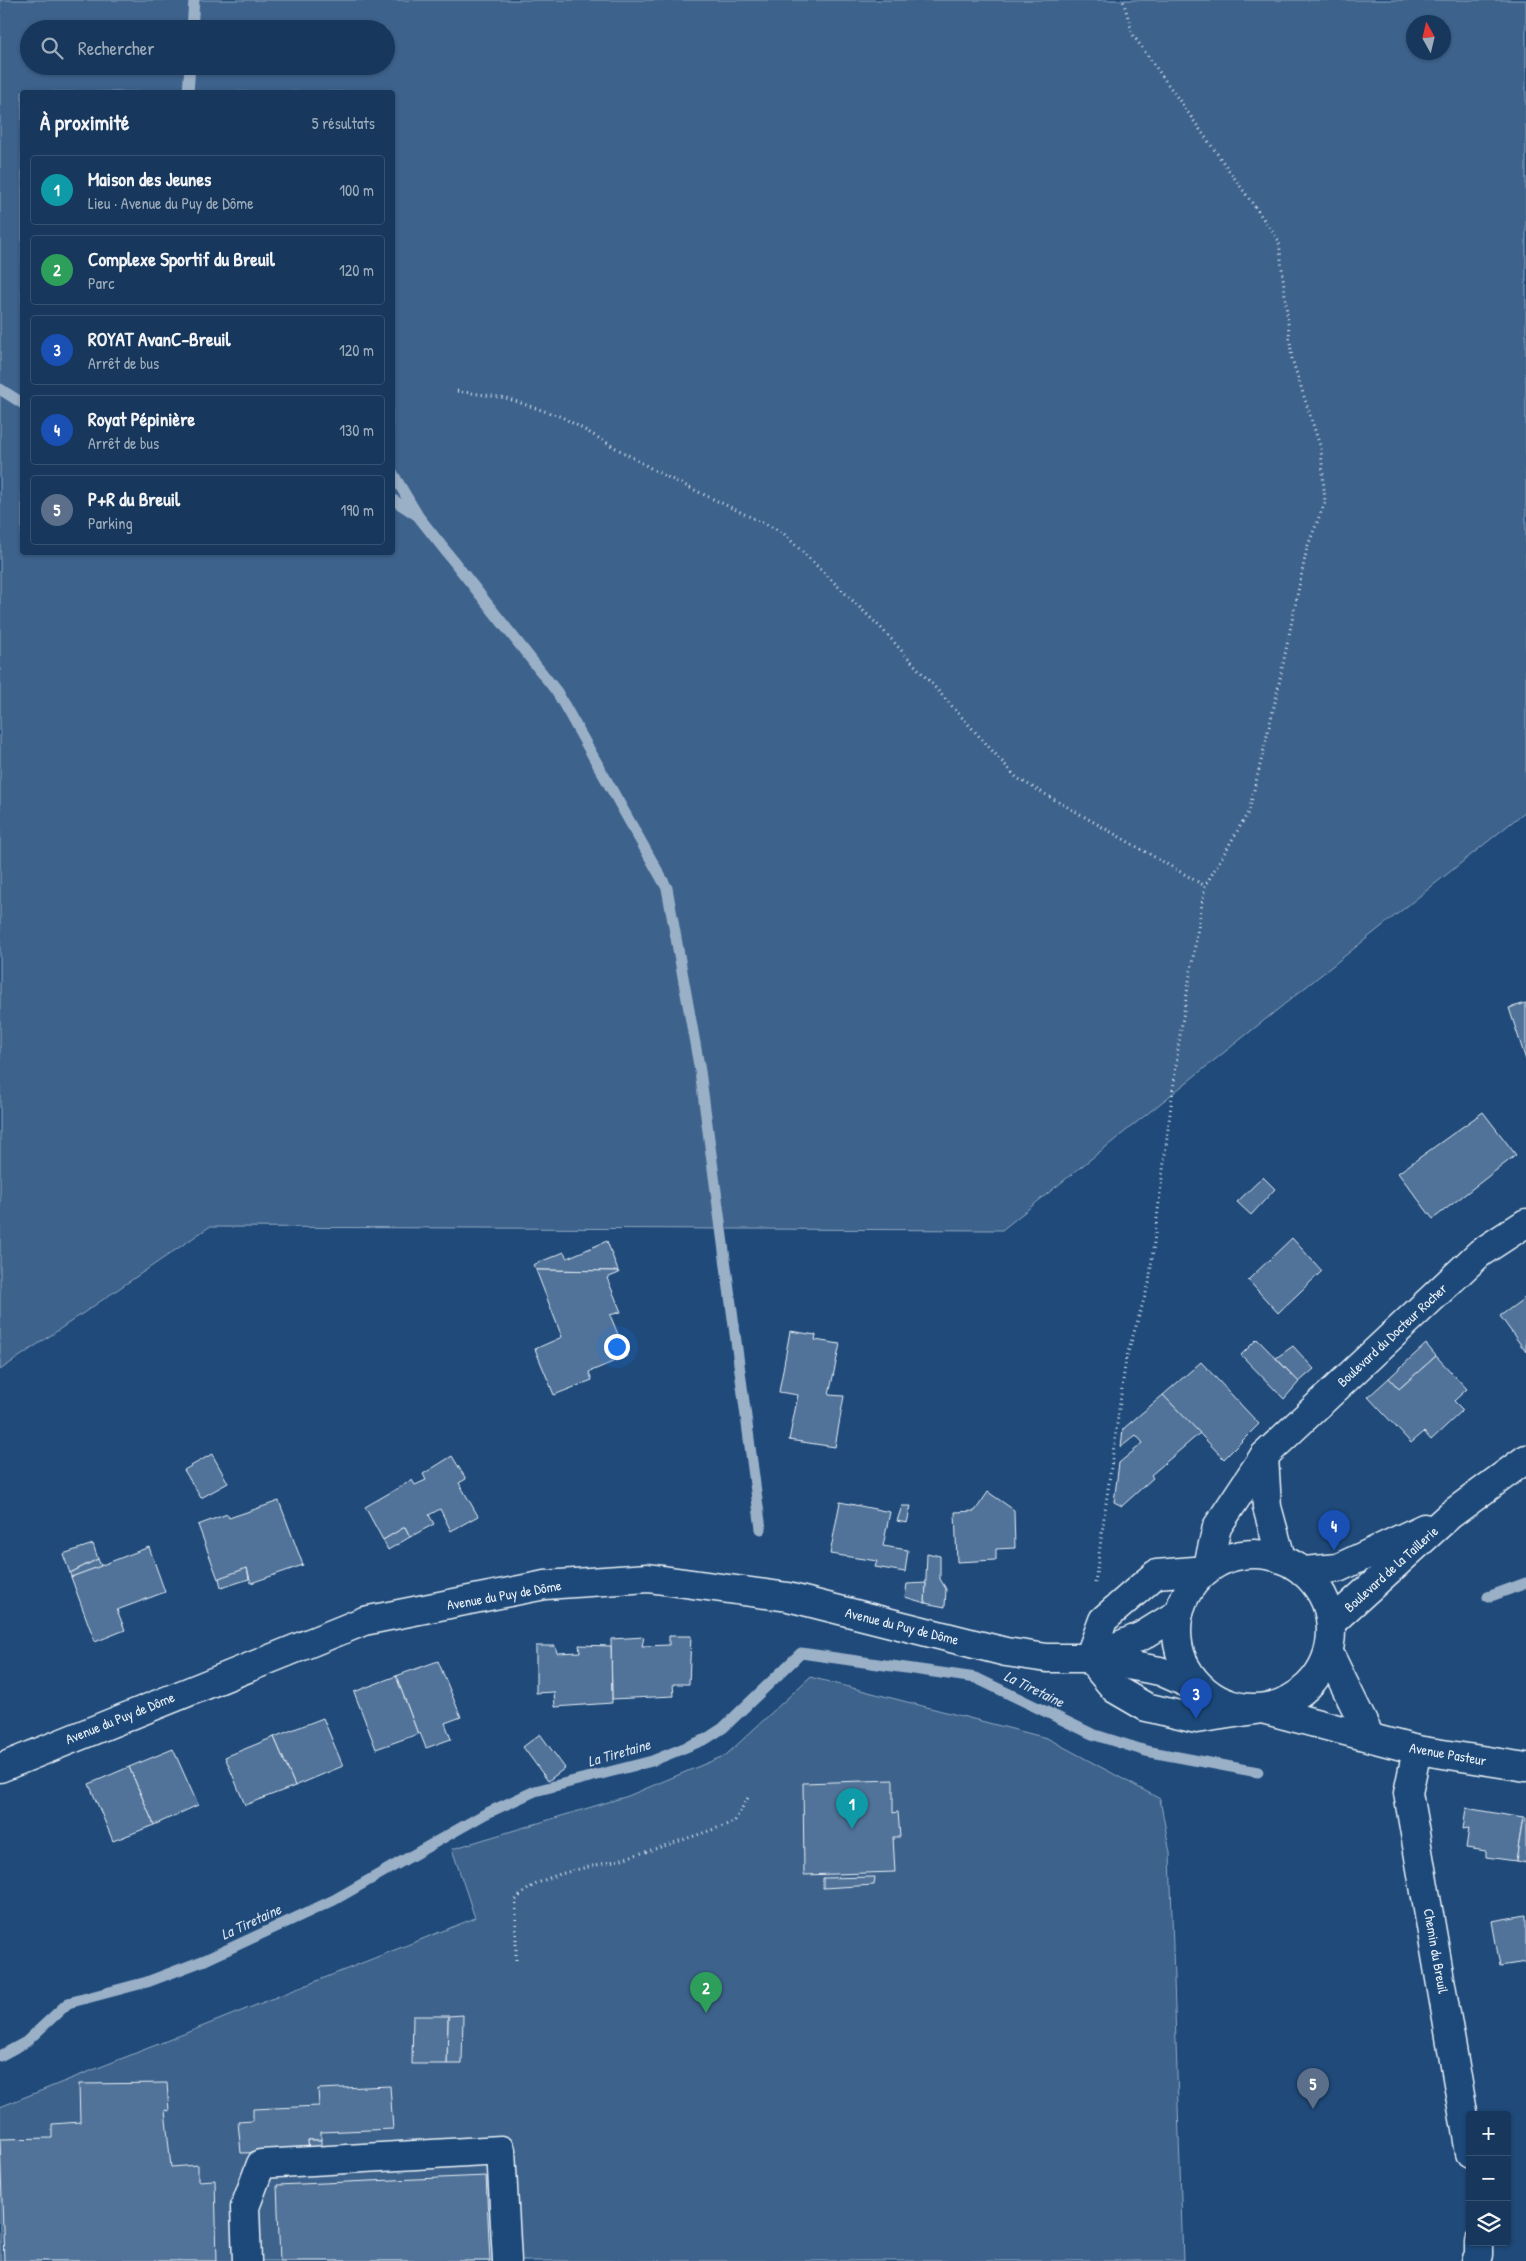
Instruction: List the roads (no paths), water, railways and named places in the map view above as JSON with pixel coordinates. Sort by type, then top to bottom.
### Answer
[{"type":"main road","name":"Boulevard du Docteur Rocher","points":[[1207,1570],[1217,1527],[1264,1456],[1480,1252],[1526,1223]]},
{"type":"main road","points":[[1207,1570],[1156,1574],[1103,1620],[1089,1658],[1115,1689],[1146,1708],[1196,1718],[1262,1709],[1291,1700],[1315,1681],[1329,1653],[1332,1622],[1323,1593],[1292,1564],[1267,1507],[1264,1456]]},
{"type":"main road","name":"Boulevard de la Taillerie","points":[[1332,1622],[1450,1515],[1526,1459]]},
{"type":"main road","name":"Boulevard de la Taillerie","points":[[1292,1564],[1338,1568],[1450,1515]]},
{"type":"main road","points":[[1262,1709],[1230,1706],[1203,1690],[1186,1668],[1177,1641],[1179,1613],[1189,1589],[1207,1570],[1230,1558],[1255,1554],[1292,1564]]},
{"type":"main road","name":"Avenue du Puy de Dôme","points":[[0,1768],[364,1621],[545,1585],[648,1578],[788,1597],[1006,1652],[1047,1658],[1089,1658],[1160,1671],[1203,1690]]},
{"type":"main road","name":"Avenue du Puy de Dôme","points":[[1089,1658],[1142,1636],[1179,1613]]},
{"type":"main road","points":[[1329,1653],[1370,1737]]},
{"type":"main road","name":"Avenue Pasteur","points":[[1262,1709],[1417,1750],[1526,1767]]},
{"type":"main road","name":"Chemin du Breuil","points":[[1417,1750],[1408,1793],[1466,2130]]},
{"type":"main road","points":[[247,2261],[245,2207],[261,2164],[500,2150],[507,2261]]},
{"type":"main road","points":[[1476,2261],[1479,2255],[1479,2246]]},
{"type":"waterway","points":[[193,20],[194,0]]},
{"type":"waterway","points":[[188,90],[189,75]]},
{"type":"waterway","points":[[0,389],[20,402]]},
{"type":"waterway","points":[[395,477],[417,514]]},
{"type":"waterway","points":[[395,501],[418,516],[557,692],[667,888],[700,1071],[761,1529]]},
{"type":"waterway","name":"La Tiretaine","points":[[1488,1597],[1526,1583]]},
{"type":"waterway","name":"La Tiretaine","points":[[0,2056],[26,2042],[68,2003],[147,1982],[205,1960],[334,1900],[485,1814],[535,1791],[652,1761],[706,1739],[723,1728],[801,1653],[976,1678],[1092,1734],[1146,1751],[1258,1772]]},
{"type":"place","name":"Royat Pépinière","points":[[1334,1551]]},
{"type":"place","name":"ROYAT AvanC-Breuil","points":[[1196,1719]]},
{"type":"place","name":"Maison des Jeunes","points":[[852,1829]]},
{"type":"place","name":"Complexe Sportif du Breuil","points":[[706,2013]]},
{"type":"place","name":"P+R du Breuil","points":[[1313,2109]]}]
